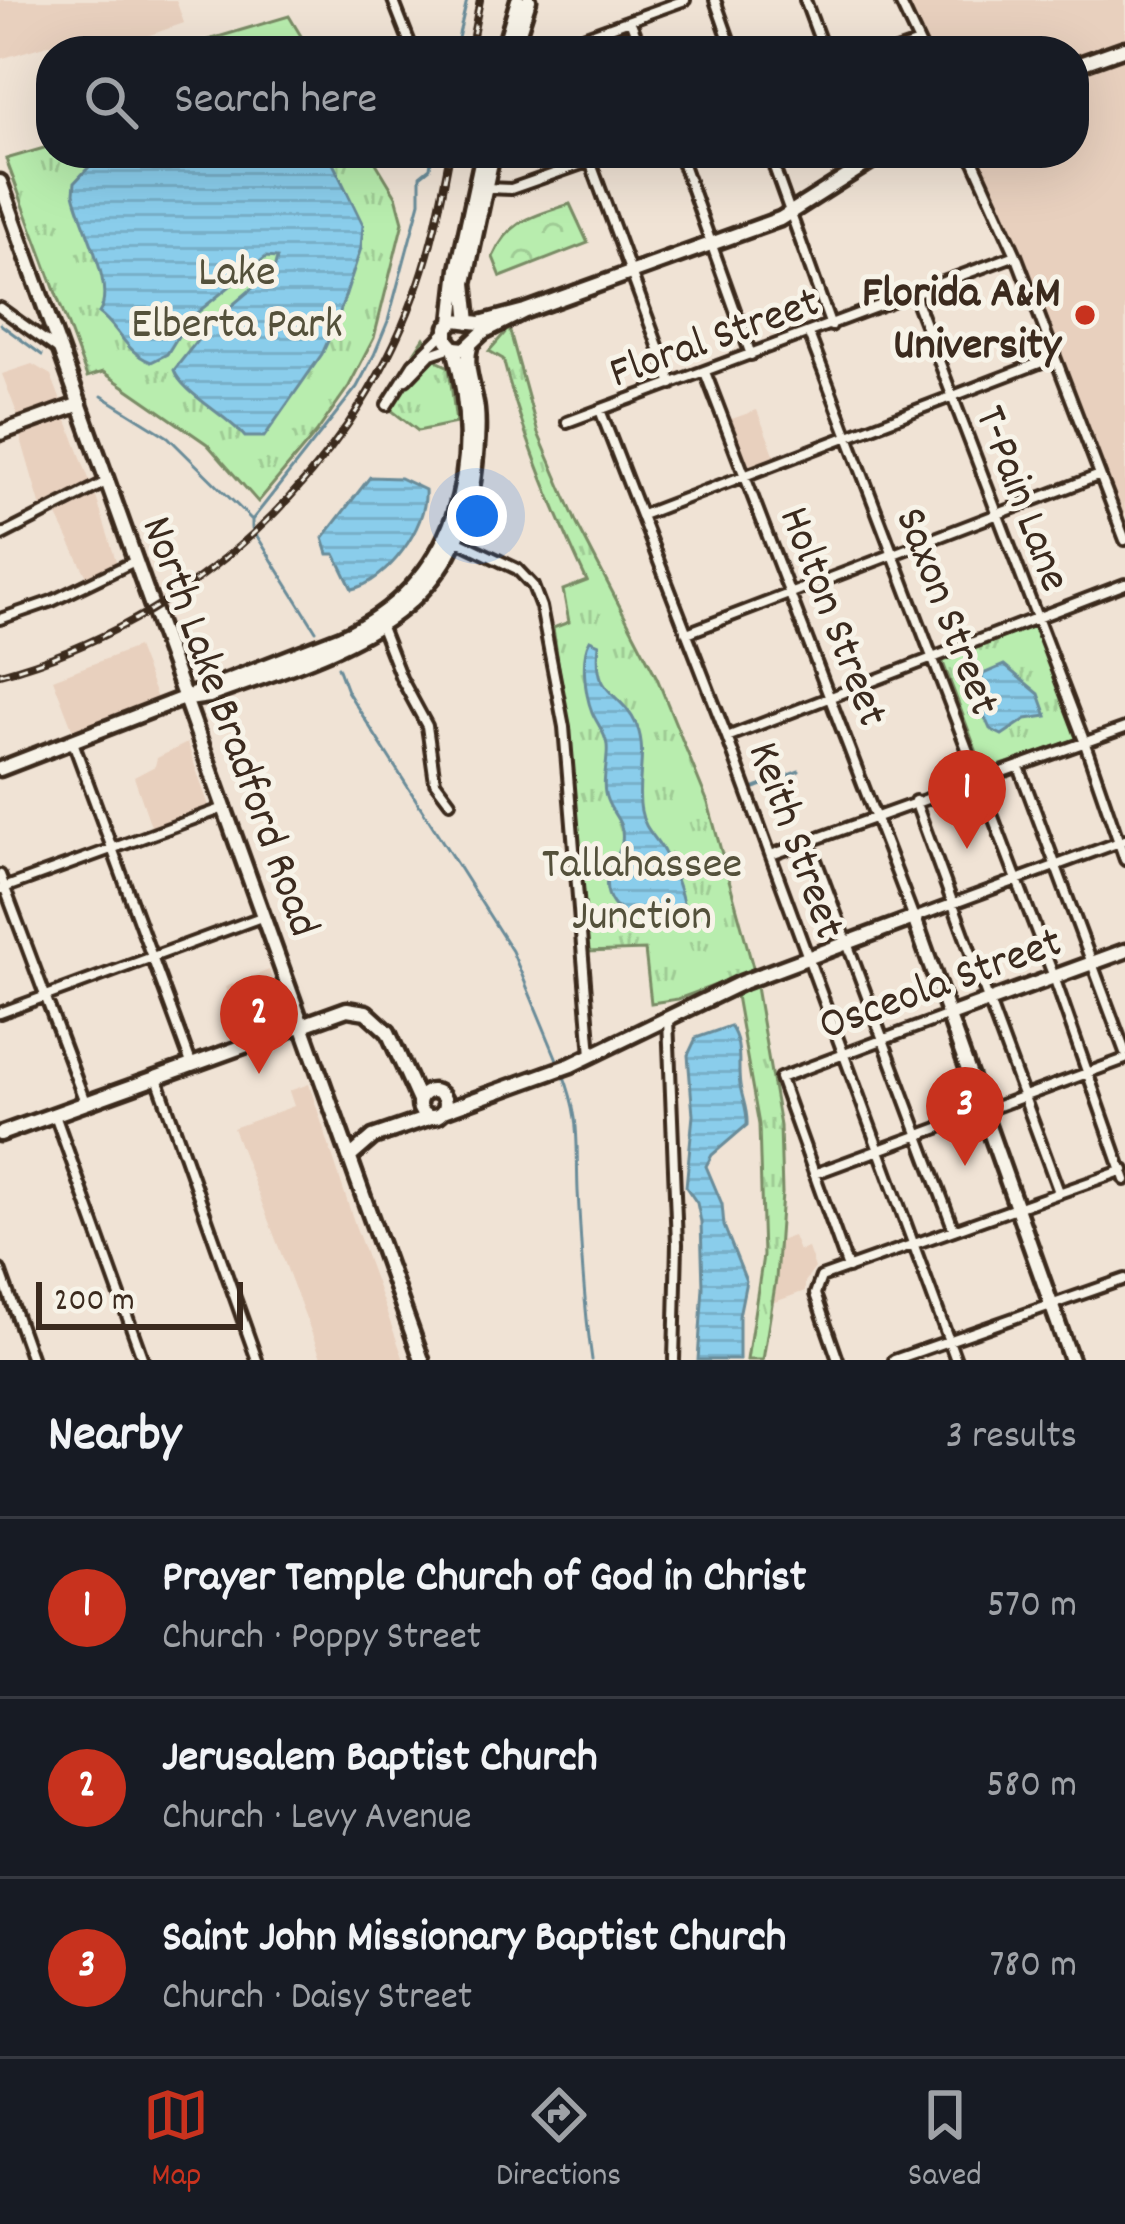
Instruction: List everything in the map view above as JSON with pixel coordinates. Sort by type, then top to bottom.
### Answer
[{"type":"street","points":[[393,0],[407,36]]},
{"type":"street","points":[[512,36],[518,0]]},
{"type":"street","points":[[515,36],[529,0]]},
{"type":"street","points":[[587,36],[686,0]]},
{"type":"street","points":[[715,0],[728,36]]},
{"type":"street","points":[[805,0],[818,36]]},
{"type":"street","points":[[898,0],[916,36]]},
{"type":"street","points":[[630,20],[636,36]]},
{"type":"street","points":[[1089,61],[1125,48]]},
{"type":"street","points":[[405,381],[413,364],[449,327],[457,308],[458,269],[480,168]]},
{"type":"street","points":[[187,699],[204,698],[349,645],[380,627],[422,591],[472,493],[478,435],[467,361],[472,343],[466,278],[490,168]]},
{"type":"street","points":[[486,188],[512,189],[562,168]]},
{"type":"street","points":[[592,168],[672,384]]},
{"type":"street","points":[[684,168],[751,355]]},
{"type":"street","points":[[774,168],[831,326]]},
{"type":"street","points":[[387,405],[431,354],[472,343],[487,329],[525,311],[791,213],[861,168]]},
{"type":"street","points":[[977,168],[1016,255],[1125,540]]},
{"type":"street","name":"North Lake Bradford Road","points":[[0,182],[422,1360]]},
{"type":"street","name":"Floral Street","points":[[567,422],[1016,255]]},
{"type":"street","name":"T-Pain Lane","points":[[913,293],[1122,841],[1125,860]]},
{"type":"street","points":[[0,308],[62,352]]},
{"type":"street","points":[[449,327],[525,311]]},
{"type":"street","points":[[0,769],[336,639],[370,622],[413,586],[452,538],[460,496],[468,427],[466,395],[449,327]]},
{"type":"street","name":"Saxon Street","points":[[809,334],[980,779],[1124,1173]]},
{"type":"street","points":[[642,515],[1054,357]]},
{"type":"street","name":"Holton Street","points":[[705,372],[950,1015],[1071,1360]]},
{"type":"street","points":[[0,433],[80,404]]},
{"type":"street","name":"Keith Street","points":[[601,410],[956,1360]]},
{"type":"street","points":[[687,633],[1100,476]]},
{"type":"street","points":[[0,536],[107,481]]},
{"type":"street","points":[[452,538],[520,572],[536,591],[543,613],[564,727],[591,1057]]},
{"type":"street","points":[[0,619],[52,601],[136,560]]},
{"type":"street","points":[[727,737],[1125,584]]},
{"type":"street","points":[[380,627],[427,726],[435,782],[450,802]]},
{"type":"street","points":[[771,855],[1125,728]]},
{"type":"street","points":[[73,742],[191,1064]]},
{"type":"street","points":[[848,1268],[814,1174],[1125,1056],[1019,766]]},
{"type":"street","points":[[915,801],[1059,1192]]},
{"type":"street","points":[[2,888],[225,808]]},
{"type":"street","points":[[809,841],[954,1230]]},
{"type":"street","points":[[0,1134],[346,1009],[366,1012],[388,1032],[404,1076],[420,1096],[423,1114],[460,1105],[591,1057],[808,957],[1122,841]]},
{"type":"street","points":[[0,875],[85,1102]]},
{"type":"street","points":[[0,1012],[265,916]]},
{"type":"street","name":"Osceola Street","points":[[814,1174],[780,1080],[1125,951]]},
{"type":"street","points":[[668,1018],[677,1226],[674,1360]]},
{"type":"street","points":[[156,1076],[257,1360]]},
{"type":"street","points":[[420,1096],[437,1092],[439,1109]]},
{"type":"street","points":[[409,1124],[420,1096]]},
{"type":"street","points":[[350,1157],[374,1137],[439,1109]]},
{"type":"street","points":[[55,1114],[143,1360]]},
{"type":"street","points":[[342,1133],[374,1137]]},
{"type":"street","points":[[838,1360],[815,1294],[816,1281],[1124,1173]]},
{"type":"street","points":[[0,1270],[32,1360]]},
{"type":"street","points":[[893,1360],[1125,1279]]},
{"type":"shaded area","points":[[0,0],[176,0],[184,23],[147,36],[36,36],[36,48],[0,59]]},
{"type":"shaded area","name":"Florida A&M University","points":[[904,0],[1125,0],[1125,528],[983,168],[1089,168],[1089,36],[922,36]]},
{"type":"shaded area","points":[[32,364],[51,375],[61,401],[18,416],[2,374]]},
{"type":"shaded area","points":[[757,410],[776,459],[750,466],[729,420]]},
{"type":"shaded area","points":[[65,415],[91,484],[42,511],[19,432]]},
{"type":"shaded area","points":[[96,497],[117,564],[88,579],[57,516]]},
{"type":"shaded area","points":[[137,647],[158,701],[74,733],[53,679]]},
{"type":"shaded area","points":[[187,743],[209,806],[152,829],[134,777]]},
{"type":"shaded area","points":[[269,970],[285,1018],[242,1035],[225,987]]},
{"type":"shaded area","points":[[309,1084],[404,1360],[322,1360],[233,1128],[294,1106],[289,1091]]},
{"type":"shaded area","points":[[793,1236],[799,1251],[808,1248],[815,1268],[805,1291],[772,1303],[779,1241]]},
{"type":"green space","points":[[289,16],[301,36],[222,36]]},
{"type":"green space","name":"Lake Elberta Park","points":[[36,150],[36,168],[379,168],[396,196],[403,222],[374,338],[349,386],[316,433],[258,502],[207,444],[103,372],[87,377],[6,159]]},
{"type":"green space","points":[[570,204],[588,243],[501,277],[493,257],[507,235],[524,221]]},
{"type":"green space","name":"Tallahassee Junction","points":[[509,328],[538,433],[577,524],[657,678],[708,803],[754,971],[678,999],[651,1003],[645,950],[586,952],[569,734],[553,628],[569,622],[563,590],[587,581],[540,472],[503,359],[489,351]]},
{"type":"green space","points":[[424,338],[439,362],[449,367],[456,423],[418,431],[382,403]]},
{"type":"green space","points":[[1034,626],[1077,739],[984,771],[942,660]]},
{"type":"green space","points":[[755,981],[780,1126],[782,1193],[776,1279],[763,1360],[747,1360],[763,1256],[759,1125],[735,990]]},
{"type":"water","points":[[88,168],[335,168],[363,225],[361,248],[322,354],[264,437],[245,437],[186,387],[174,370],[211,323],[274,270],[277,258],[266,257],[188,320],[167,354],[151,362],[128,346],[99,313],[104,288],[74,193],[75,182]]},
{"type":"water","points":[[370,477],[400,478],[425,490],[424,504],[403,550],[379,576],[352,589],[323,538]]},
{"type":"water","points":[[590,640],[599,644],[604,684],[630,714],[640,736],[643,817],[670,865],[684,906],[666,918],[631,917],[608,894],[607,879],[622,835],[605,794],[607,745],[586,686],[585,655]]},
{"type":"water","points":[[1004,665],[1039,694],[1047,716],[1026,719],[1002,735],[990,729],[982,711],[969,714],[980,707],[983,674]]},
{"type":"water","points":[[730,1026],[738,1047],[747,1125],[706,1166],[746,1281],[739,1316],[739,1360],[698,1360],[701,1222],[697,1203],[686,1187],[693,1115],[688,1055],[696,1038]]},
{"type":"waterway","points":[[459,36],[467,0]]},
{"type":"waterway","points":[[316,631],[252,528],[252,520],[357,387],[374,355],[388,321],[420,202],[420,176],[430,168]]},
{"type":"waterway","points":[[0,324],[42,355]]},
{"type":"waterway","points":[[102,396],[168,437],[252,520]]},
{"type":"waterway","points":[[338,667],[347,691],[512,951],[558,1062]]},
{"type":"waterway","points":[[755,788],[799,771]]},
{"type":"waterway","points":[[562,1071],[576,1131],[592,1360]]},
{"type":"railway","points":[[473,36],[480,0]]},
{"type":"railway","points":[[0,674],[69,651],[135,619],[196,580],[253,534],[304,481],[348,424],[386,361],[426,260],[447,168]]},
{"type":"place","name":"Florida A&M University","points":[[1085,315]]},
{"type":"place","name":"Prayer Temple Church of God in Christ","points":[[967,849]]},
{"type":"place","name":"Jerusalem Baptist Church","points":[[259,1074]]},
{"type":"place","name":"Saint John Missionary Baptist Church","points":[[965,1166]]}]
